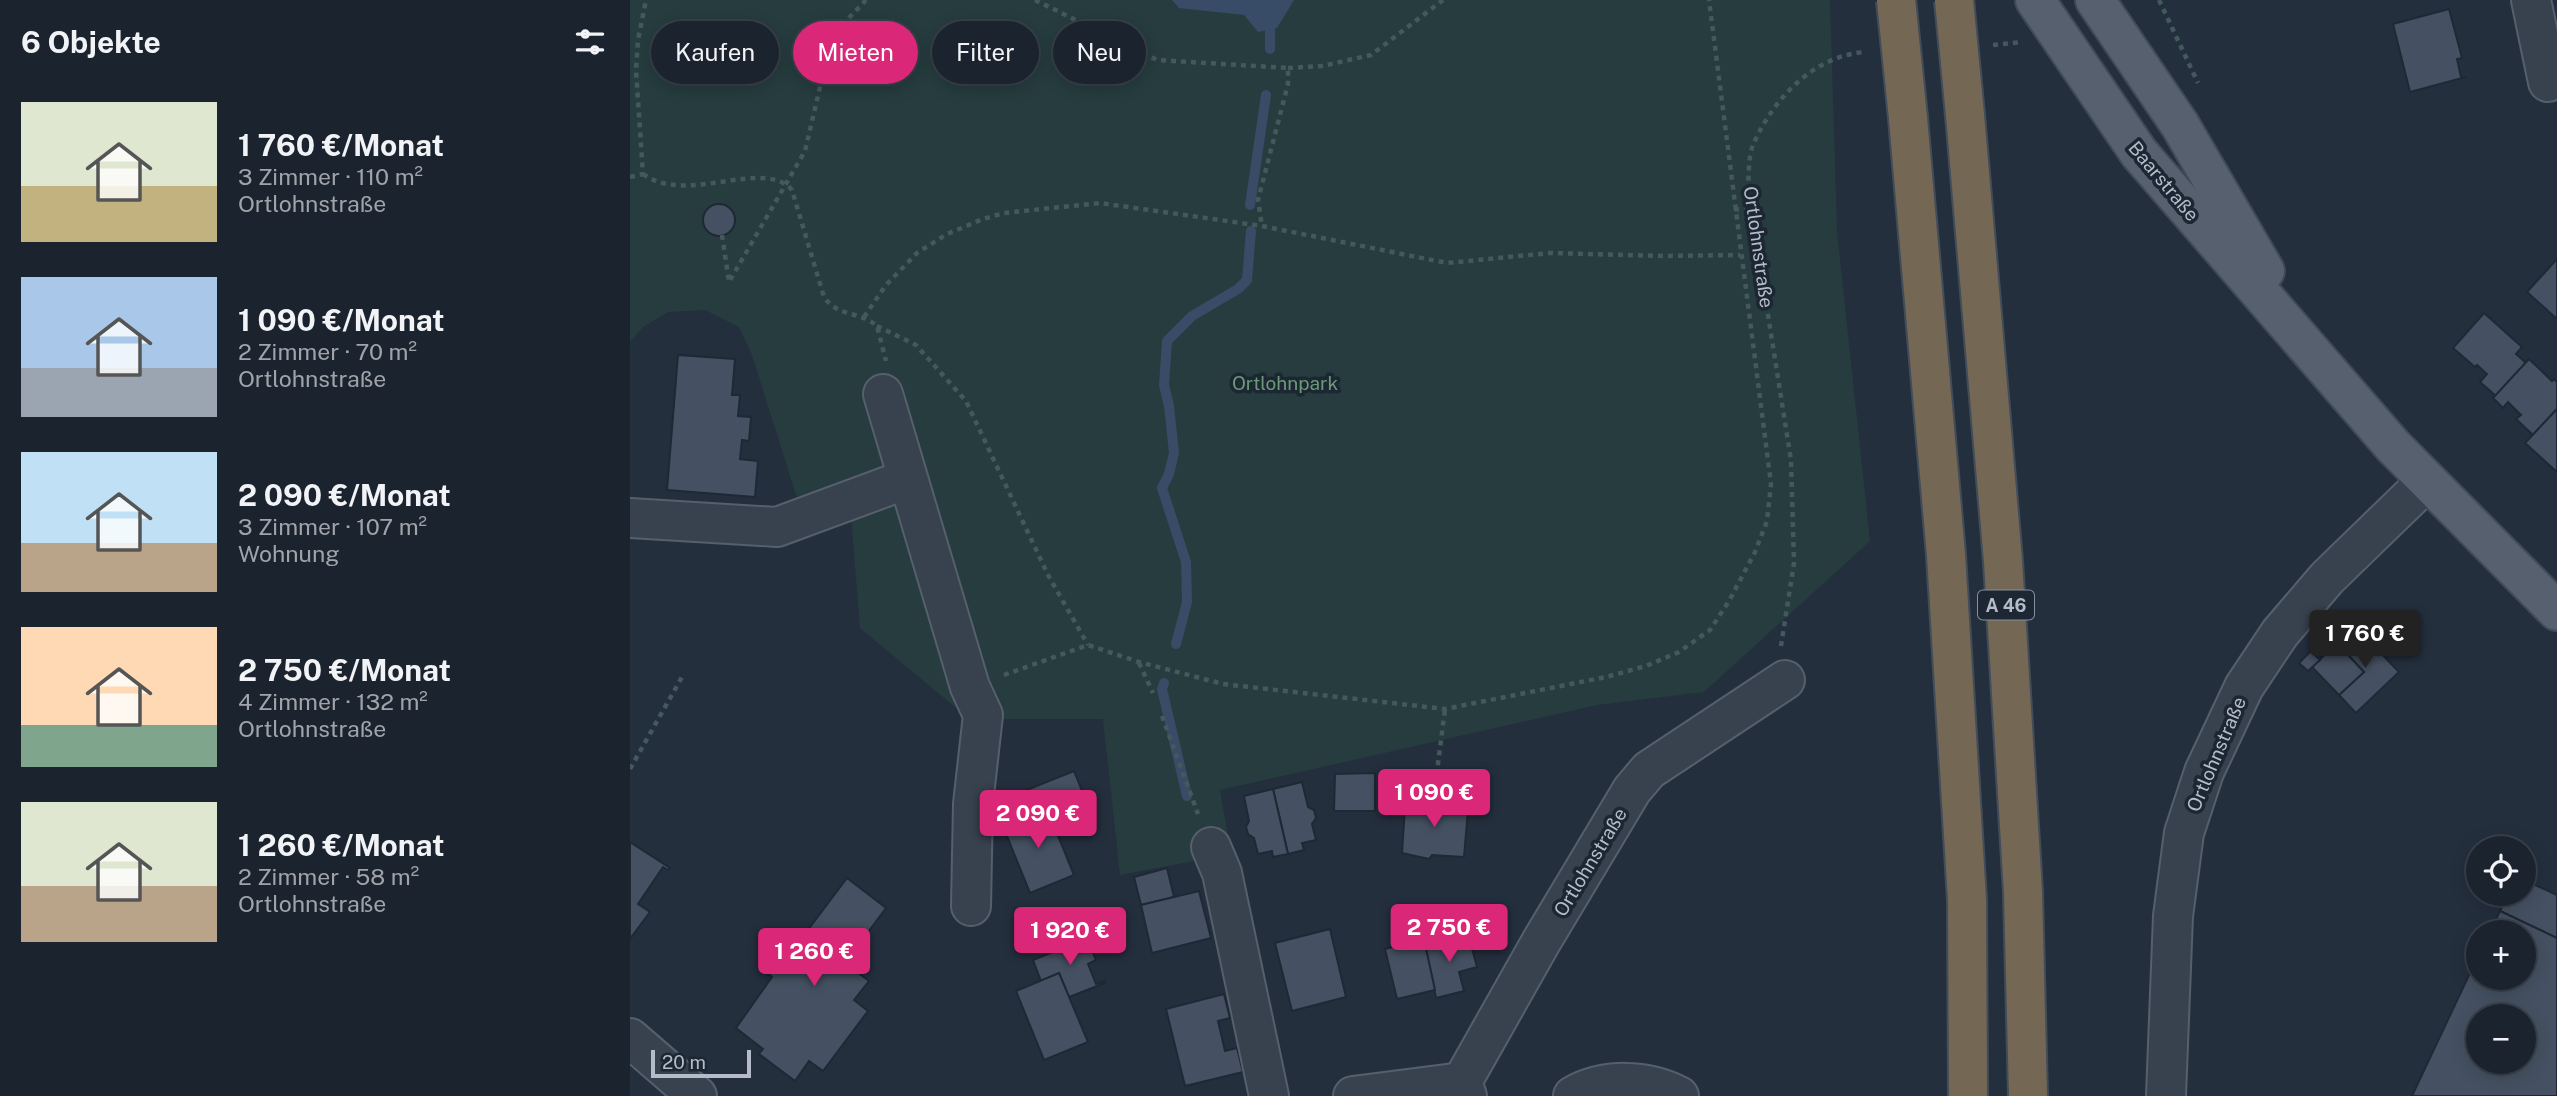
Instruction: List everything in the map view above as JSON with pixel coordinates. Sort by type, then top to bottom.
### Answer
[{"type":"highway","name":"A 46","points":[[1896,0],[1947,583],[1966,900],[1968,1096]]},
{"type":"highway","name":"A 46","points":[[1954,0],[2003,561],[2023,892],[2028,1096]]},
{"type":"main road","name":"Baarstraße","points":[[2095,0],[2180,125],[2309,349]]},
{"type":"main road","name":"Baarstraße","points":[[2045,15],[2139,153],[2351,400],[2427,481],[2557,611]]},
{"type":"street","points":[[2531,0],[2548,82]]},
{"type":"street","points":[[883,394],[977,701],[971,906]]},
{"type":"street","points":[[630,518],[777,527],[907,479]]},
{"type":"street","name":"Ortlohnstraße","points":[[2166,1096],[2173,916],[2184,832],[2204,772],[2244,687],[2280,633],[2327,578],[2427,481]]},
{"type":"street","name":"Ortlohnstraße","points":[[1353,1096],[1464,1089],[1541,942],[1632,790],[1649,770],[1777,685]]},
{"type":"street","points":[[1211,847],[1222,873],[1269,1096]]},
{"type":"street","points":[[630,1038],[696,1096]]},
{"type":"street","points":[[1573,1096],[1589,1086],[1628,1082],[1666,1090],[1679,1096]]},
{"type":"path","points":[[643,174],[635,70],[646,0]]},
{"type":"path","points":[[722,235],[729,282],[805,151],[821,83],[845,22],[866,0]]},
{"type":"path","points":[[1035,0],[1157,61],[1288,68],[1322,65],[1370,55],[1443,0]]},
{"type":"path","points":[[630,177],[643,174],[655,182],[670,186],[721,183],[757,177],[772,178],[787,184],[792,190],[824,297],[832,308],[864,317],[916,345],[965,401],[1048,575],[1088,645],[1139,662],[1223,684],[1445,709],[1606,677],[1646,666],[1679,652],[1710,630],[1755,552],[1767,520],[1770,484],[1709,0]]},
{"type":"path","points":[[2159,0],[2202,91]]},
{"type":"path","points":[[1992,45],[2019,44],[2045,15]]},
{"type":"path","name":"Ortlohnstraße","points":[[1777,685],[1794,563],[1791,460],[1748,189],[1752,148],[1769,115],[1791,87],[1817,67],[1847,53],[1870,52]]},
{"type":"path","points":[[1262,226],[1258,200],[1287,84],[1288,68]]},
{"type":"path","points":[[864,317],[886,285],[916,253],[947,234],[983,219],[1004,214],[1100,203],[1262,226],[1447,263],[1550,253],[1740,255]]},
{"type":"path","points":[[1734,209],[1751,211]]},
{"type":"path","points":[[877,326],[889,378],[883,394]]},
{"type":"path","points":[[2369,641],[2381,629]]},
{"type":"path","points":[[977,701],[1088,645]]},
{"type":"path","points":[[1139,662],[1153,693]]},
{"type":"path","points":[[630,769],[682,677]]},
{"type":"path","points":[[1434,795],[1445,709]]},
{"type":"path","points":[[1162,716],[1211,847]]},
{"type":"green space","name":"Ortlohnpark","points":[[630,0],[1830,0],[1837,231],[1870,541],[1704,692],[1597,705],[1220,790],[1231,854],[1120,875],[1103,719],[988,719],[955,707],[860,628],[851,516],[796,495],[752,355],[739,327],[705,310],[668,312],[643,327],[630,342]]},
{"type":"water","points":[[1172,0],[1294,0],[1277,28],[1258,32],[1244,15],[1179,8]]},
{"type":"building","points":[[2449,9],[2462,58],[2457,59],[2461,77],[2466,77],[2410,92],[2393,24]]},
{"type":"building","points":[[719,204],[730,209],[735,220],[730,231],[719,236],[708,231],[703,220],[708,209]]},
{"type":"building","points":[[2557,259],[2557,319],[2527,292]]},
{"type":"building","points":[[2484,313],[2522,347],[2516,354],[2526,363],[2496,396],[2480,382],[2487,374],[2453,348]]},
{"type":"building","points":[[678,355],[735,359],[732,395],[740,395],[738,416],[751,417],[749,441],[742,440],[740,459],[758,461],[755,497],[667,490]]},
{"type":"building","points":[[2529,359],[2552,381],[2554,379],[2557,382],[2557,409],[2533,435],[2516,419],[2521,415],[2508,402],[2503,408],[2493,398]]},
{"type":"building","points":[[2557,409],[2557,472],[2525,443]]},
{"type":"building","points":[[2355,626],[2399,672],[2356,713],[2339,695],[2364,672],[2337,643]]},
{"type":"building","points":[[2337,643],[2364,672],[2339,695],[2312,667]]},
{"type":"building","points":[[2311,651],[2320,660],[2308,671],[2299,663]]},
{"type":"building","points":[[1074,771],[1083,793],[1074,797],[1083,817],[1092,816],[1056,830],[1046,806],[1027,813],[1019,793]]},
{"type":"building","points":[[1375,773],[1375,811],[1334,811],[1335,774]]},
{"type":"building","points":[[1302,782],[1308,807],[1314,810],[1316,818],[1312,824],[1316,840],[1302,843],[1304,850],[1288,854],[1273,789]]},
{"type":"building","points":[[1273,789],[1288,854],[1273,857],[1272,851],[1258,854],[1254,838],[1248,834],[1246,827],[1249,821],[1244,796]]},
{"type":"building","points":[[1412,799],[1455,801],[1455,810],[1468,810],[1464,857],[1432,855],[1429,859],[1402,853],[1405,807],[1412,808]]},
{"type":"building","points":[[1046,806],[1074,875],[1030,893],[1002,824]]},
{"type":"building","points":[[630,842],[670,868],[668,870],[663,867],[638,904],[650,912],[630,939]]},
{"type":"building","points":[[1167,868],[1174,897],[1141,905],[1134,877]]},
{"type":"building","points":[[847,878],[886,908],[845,963],[869,981],[854,1000],[868,1011],[823,1071],[809,1061],[795,1081],[759,1054],[763,1049],[736,1028],[772,977],[766,972],[788,942],[795,947]]},
{"type":"building","points":[[2536,885],[2557,895],[2557,938],[2536,928],[2536,920],[2519,920],[2500,911],[2502,906],[2536,906]]},
{"type":"building","points":[[1199,891],[1211,938],[1152,953],[1141,905]]},
{"type":"building","points":[[2500,911],[2519,920],[2496,920]]},
{"type":"building","points":[[2536,928],[2557,938],[2557,1096],[2412,1096],[2466,981],[2466,990],[2536,990]]},
{"type":"building","points":[[1330,929],[1346,997],[1292,1011],[1275,943]]},
{"type":"building","points":[[1453,936],[1454,940],[1469,937],[1477,967],[1459,972],[1464,991],[1436,998],[1424,943]]},
{"type":"building","points":[[1087,938],[1096,960],[1088,964],[1096,984],[1105,983],[1069,997],[1059,973],[1041,981],[1033,960]]},
{"type":"building","points":[[1424,939],[1435,990],[1397,999],[1385,949]]},
{"type":"building","points":[[1059,973],[1088,1042],[1044,1060],[1016,991]]},
{"type":"building","points":[[1224,994],[1230,1018],[1218,1021],[1225,1051],[1237,1048],[1243,1072],[1185,1086],[1166,1009]]},
{"type":"waterway","points":[[1270,30],[1270,49]]},
{"type":"waterway","points":[[1250,205],[1266,95]]},
{"type":"waterway","points":[[1176,644],[1187,602],[1186,562],[1162,488],[1174,453],[1164,385],[1167,341],[1192,316],[1238,289],[1247,280],[1251,231]]},
{"type":"waterway","points":[[1164,683],[1162,689],[1187,796]]}]
